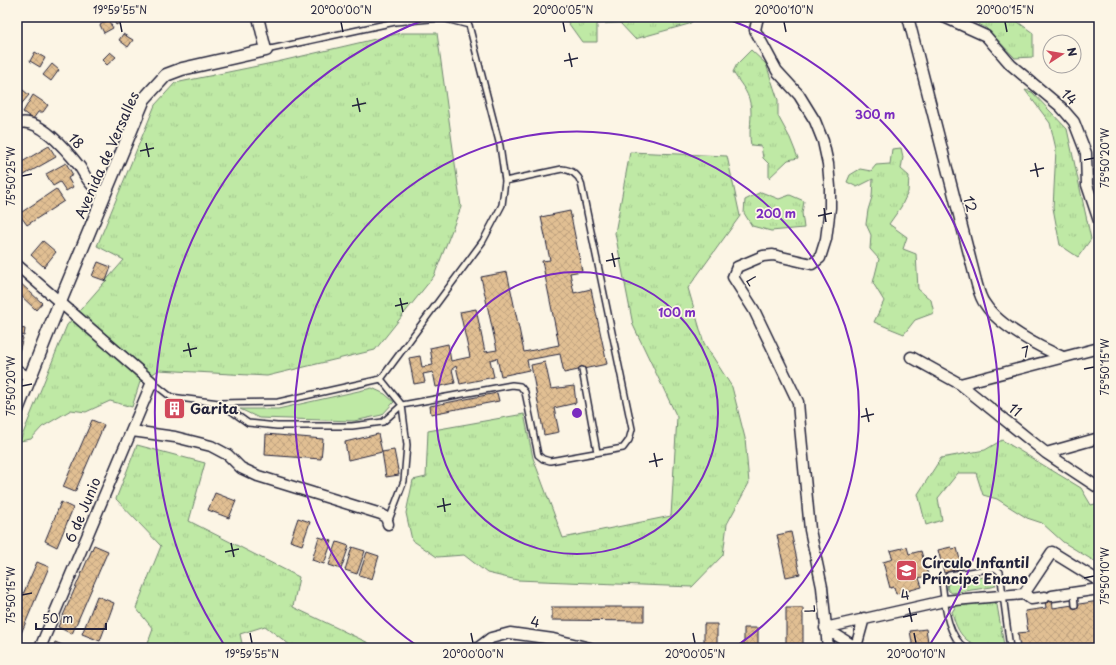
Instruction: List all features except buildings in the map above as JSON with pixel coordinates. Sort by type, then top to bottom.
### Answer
[{"type":"street","points":[[258,17],[266,50]]},
{"type":"street","name":"L","points":[[758,17],[755,30],[777,71],[799,95],[815,121],[823,141],[828,164],[830,187],[826,239],[820,258],[812,264],[773,255],[763,256],[737,267],[733,277],[754,310],[798,402],[810,530],[822,587],[828,648]]},
{"type":"street","name":"12","points":[[908,17],[976,281],[984,303],[992,314],[1008,326],[1045,349],[1063,357]]},
{"type":"street","name":"14","points":[[944,17],[986,36],[1011,65],[1061,107],[1074,122],[1086,153],[1087,185],[1099,221]]},
{"type":"street","name":"Avenida de Versalles","points":[[17,410],[144,99],[166,75],[182,69],[266,50]]},
{"type":"street","name":"18","points":[[17,124],[26,122],[32,123],[45,132],[70,156],[94,188],[105,192]]},
{"type":"street","points":[[17,265],[152,382]]},
{"type":"street","name":"7","points":[[960,384],[1099,348]]},
{"type":"street","name":"11","points":[[911,357],[960,384],[1046,452],[1099,488]]},
{"type":"street","points":[[17,370],[30,379]]},
{"type":"street","name":"6 de Junio","points":[[40,648],[152,382]]},
{"type":"street","points":[[132,431],[175,437],[211,446],[228,455],[241,468],[258,476],[382,514],[386,517],[388,524]]},
{"type":"street","points":[[1046,452],[1099,438]]},
{"type":"street","points":[[1024,594],[1052,552],[1099,581]]},
{"type":"street","name":"4","points":[[826,628],[864,618],[944,601],[1024,594],[1031,599],[1099,589]]},
{"type":"street","points":[[826,628],[857,647],[864,618]]},
{"type":"street","name":"4","points":[[478,648],[491,638],[510,633],[553,639],[590,648]]},
{"type":"lane","points":[[152,382],[171,397],[219,403],[278,402],[381,379],[483,241],[502,205],[505,181],[500,146],[469,25],[442,18],[396,19],[266,50]]},
{"type":"lane","points":[[219,403],[248,423],[277,426],[352,426],[383,422],[402,405],[512,385],[520,386],[525,392],[538,455],[543,459],[550,461],[623,448],[629,440],[632,429],[579,176],[569,170],[562,169],[505,181]]},
{"type":"lane","points":[[582,370],[597,452]]},
{"type":"lane","points":[[381,379],[402,405],[407,445],[404,481],[388,524]]},
{"type":"lane","points":[[965,648],[961,645],[949,626],[942,582],[949,576],[995,568],[1000,572],[1010,648]]},
{"type":"lane","points":[[1074,593],[1075,605]]},
{"type":"green space","points":[[564,17],[698,17],[689,24],[635,39],[620,23],[597,24],[597,42],[582,42]]},
{"type":"green space","points":[[966,17],[1011,17],[1033,33],[1033,57],[1015,58],[986,28]]},
{"type":"green space","points":[[401,33],[437,33],[461,207],[434,276],[375,350],[267,376],[159,370],[140,382],[132,407],[110,401],[86,412],[71,410],[42,427],[31,439],[20,441],[67,325],[124,260],[97,246],[155,105],[175,83],[277,62]]},
{"type":"green space","points":[[751,50],[766,64],[778,100],[778,116],[790,138],[798,158],[788,160],[769,178],[769,164],[763,158],[761,146],[751,145],[751,108],[749,99],[733,72],[737,64]]},
{"type":"green space","points":[[1025,90],[1032,92],[1067,129],[1091,239],[1078,257],[1060,245],[1053,208],[1056,149],[1050,123]]},
{"type":"green space","points":[[901,148],[903,157],[901,169],[909,176],[908,192],[901,207],[889,224],[907,237],[903,249],[916,254],[918,289],[931,300],[934,313],[915,320],[904,334],[874,322],[884,301],[873,283],[879,259],[870,249],[871,235],[866,224],[872,197],[873,179],[857,187],[847,182],[850,175],[860,169],[871,171],[876,165],[890,164],[892,149]]},
{"type":"green space","points":[[630,152],[727,156],[740,216],[688,288],[704,343],[732,387],[745,438],[749,483],[727,524],[723,555],[692,587],[517,580],[487,573],[464,555],[437,557],[412,540],[406,513],[413,480],[426,477],[428,431],[524,414],[533,458],[563,538],[671,516],[677,417],[633,325],[615,233]]},
{"type":"green space","points":[[761,192],[779,199],[790,195],[804,201],[802,213],[804,228],[771,231],[752,226],[744,213],[745,200]]},
{"type":"green space","points":[[372,388],[385,394],[394,402],[382,415],[354,421],[259,418],[240,409],[278,409]]},
{"type":"green space","points":[[1002,440],[1081,488],[1091,505],[1099,503],[1099,564],[1063,542],[1042,523],[1027,518],[997,499],[983,495],[976,473],[958,473],[938,498],[942,520],[926,525],[918,494],[941,458],[985,450]]},
{"type":"green space","points":[[137,445],[205,463],[189,521],[299,577],[293,607],[379,648],[294,648],[265,626],[240,634],[243,648],[146,648],[153,629],[136,608],[161,546],[116,499]]},
{"type":"green space","points":[[991,576],[994,577],[996,581],[995,586],[992,587],[952,593],[947,588],[948,584],[951,582]]},
{"type":"green space","points":[[993,601],[997,605],[1004,645],[1002,648],[975,645],[963,637],[955,622],[952,612],[956,606]]},
{"type":"place","name":"Garita","points":[[175,409]]},
{"type":"place","name":"Círculo Infantil Príncipe Enano","points":[[906,571]]}]
